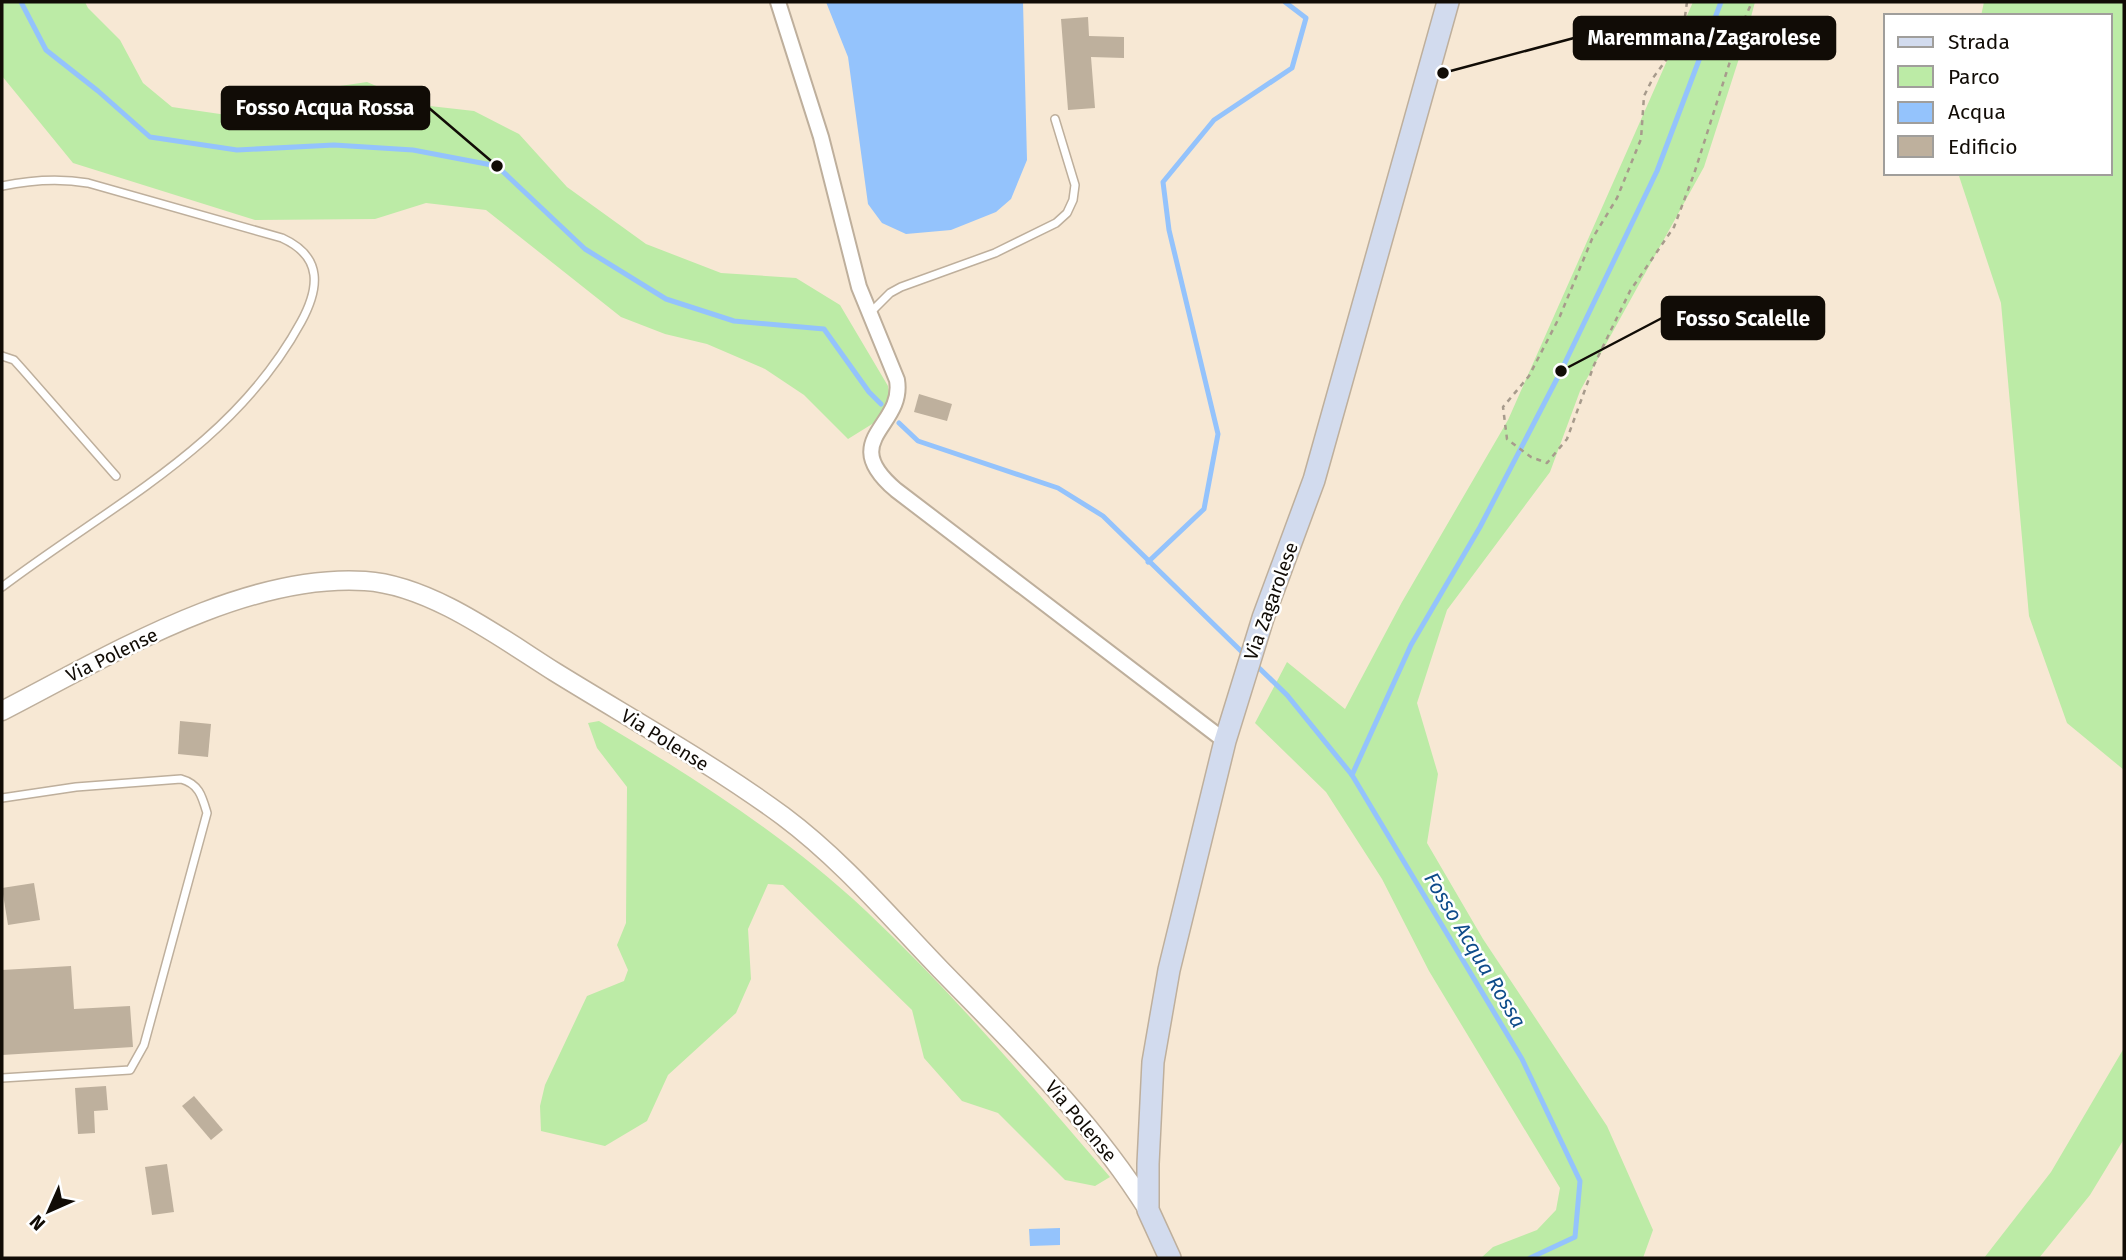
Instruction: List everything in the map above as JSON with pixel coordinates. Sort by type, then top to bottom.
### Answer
[{"type":"main road","name":"Via Zagarolese","points":[[1148,1210],[1149,1119],[1160,1015],[1225,741],[1263,618],[1314,480],[1448,2]]},
{"type":"main road","name":"Via Polense","points":[[1148,1210],[1170,1258]]},
{"type":"street","points":[[778,2],[821,137],[845,236],[869,315],[892,365],[898,387],[896,400],[878,430],[871,451],[879,474],[896,490],[1225,741]]},
{"type":"street","name":"Via Polense","points":[[2,711],[151,635],[251,596],[301,584],[351,580],[380,582],[429,599],[476,623],[734,782],[816,842],[876,899],[1034,1065],[1123,1172],[1148,1210]]},
{"type":"lane","points":[[869,315],[890,293],[901,287],[995,253],[1056,223],[1067,213],[1073,200],[1075,185],[1055,119]]},
{"type":"lane","points":[[2,186],[39,180],[88,183],[282,238],[306,256],[316,285],[312,300],[285,349],[263,380],[228,420],[135,494],[2,587]]},
{"type":"lane","points":[[2,356],[14,360],[116,476]]},
{"type":"lane","points":[[2,798],[76,787],[181,779],[192,782],[201,792],[207,813],[144,1045],[130,1070],[2,1078]]},
{"type":"path","points":[[1687,2],[1682,38],[1653,78],[1644,96],[1641,139],[1617,198],[1592,239],[1560,316],[1529,376],[1503,407],[1507,439],[1531,457],[1547,463],[1567,439],[1594,365],[1630,291],[1674,227],[1694,174],[1741,27],[1752,2]]},
{"type":"green space","points":[[2,2],[85,2],[120,40],[143,83],[172,107],[261,120],[340,86],[367,82],[421,105],[474,111],[519,134],[567,187],[646,244],[721,273],[796,278],[840,305],[888,386],[890,402],[877,421],[848,439],[804,395],[765,369],[707,344],[665,334],[621,317],[486,210],[426,203],[375,219],[255,220],[73,163],[2,76]]},
{"type":"green space","points":[[1693,2],[1755,2],[1704,167],[1580,391],[1550,472],[1447,610],[1417,703],[1438,774],[1427,843],[1483,939],[1607,1126],[1653,1230],[1643,1258],[1481,1258],[1493,1247],[1537,1230],[1556,1210],[1560,1188],[1429,971],[1382,879],[1326,792],[1255,723],[1287,662],[1345,709],[1402,602],[1508,420]]},
{"type":"green space","points":[[1984,2],[2124,2],[2124,770],[2067,723],[2029,616],[2001,303],[1959,175],[2112,175],[2112,14],[1981,14]]},
{"type":"green space","points":[[599,721],[738,809],[804,858],[866,911],[961,1008],[1110,1177],[1095,1186],[1065,1180],[998,1113],[962,1101],[924,1058],[912,1010],[783,885],[768,884],[748,929],[751,979],[736,1013],[668,1075],[647,1121],[605,1146],[541,1131],[540,1106],[545,1085],[587,996],[624,981],[628,970],[617,945],[626,923],[627,787],[597,748],[588,723]]},
{"type":"green space","points":[[2124,1048],[2124,1139],[2090,1195],[2039,1258],[1984,1258],[2051,1172]]},
{"type":"water","points":[[826,2],[1023,2],[1027,160],[1011,199],[996,212],[951,230],[906,234],[882,223],[868,204],[848,57]]},
{"type":"water","points":[[1060,1228],[1060,1245],[1030,1246],[1029,1229]]},
{"type":"building","points":[[1088,17],[1089,36],[1124,37],[1124,58],[1091,57],[1095,108],[1068,110],[1061,19]]},
{"type":"building","points":[[919,394],[952,404],[947,421],[914,412]]},
{"type":"building","points":[[180,721],[211,724],[208,757],[178,754]]},
{"type":"building","points":[[34,883],[40,920],[8,925],[2,888]]},
{"type":"building","points":[[71,966],[74,1009],[130,1006],[133,1047],[2,1055],[2,970]]},
{"type":"building","points":[[106,1086],[108,1110],[94,1111],[95,1133],[78,1134],[75,1088]]},
{"type":"building","points":[[194,1096],[223,1130],[211,1140],[182,1106]]},
{"type":"building","points":[[167,1164],[174,1212],[152,1215],[145,1167]]},
{"type":"waterway","name":"Fosso Acqua Rossa","points":[[21,2],[46,50],[150,137],[237,150],[334,145],[413,150],[497,166],[585,249],[666,299],[734,321],[824,329],[869,392],[881,404]]},
{"type":"waterway","points":[[1148,562],[1204,509],[1218,434],[1169,230],[1163,182],[1214,120],[1292,68],[1306,18],[1285,2]]},
{"type":"waterway","points":[[1352,775],[1411,645],[1480,527],[1561,371],[1657,171],[1721,2]]},
{"type":"waterway","name":"Fosso Acqua Rossa","points":[[899,423],[918,441],[1058,488],[1103,516],[1242,652]]},
{"type":"waterway","name":"Fosso Acqua Rossa","points":[[1256,665],[1287,695],[1352,775],[1522,1059],[1580,1181],[1575,1237],[1530,1258]]},
{"type":"place","name":"Maremmana/Zagarolese","points":[[1443,73]]},
{"type":"place","name":"Fosso Acqua Rossa","points":[[497,166]]},
{"type":"place","name":"Fosso Scalelle","points":[[1561,371]]}]
